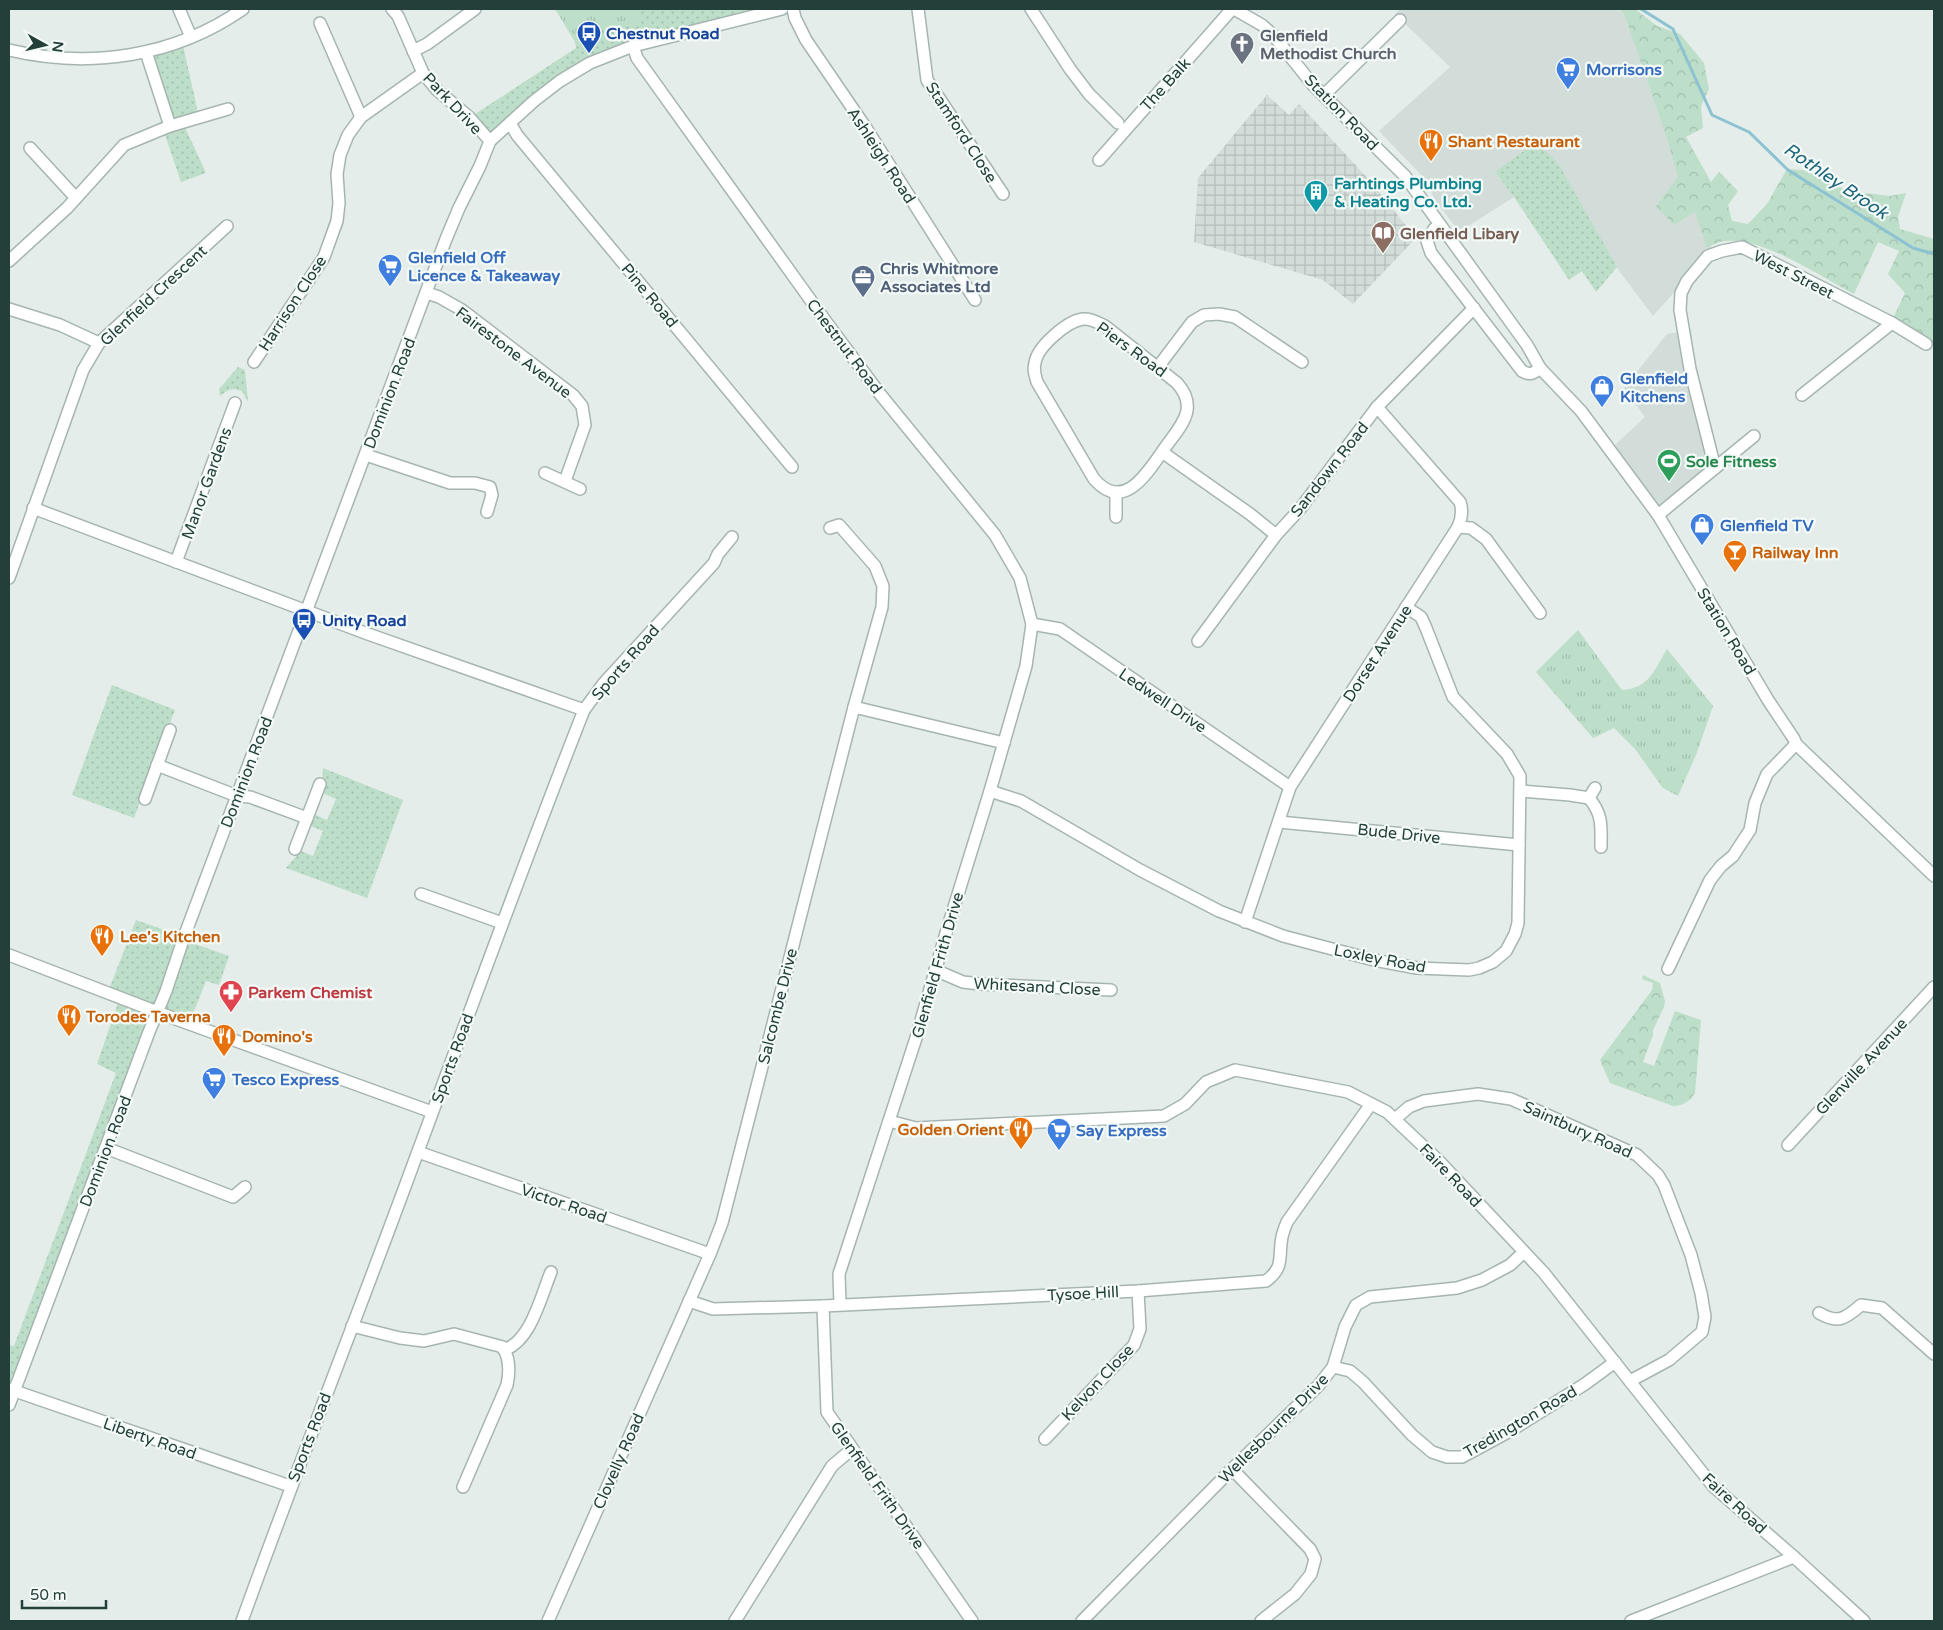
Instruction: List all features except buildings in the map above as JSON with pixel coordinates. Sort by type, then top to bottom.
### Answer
[{"type":"street","points":[[179,9],[191,38]]},
{"type":"street","points":[[9,50],[38,56],[98,59],[146,52],[191,38],[243,9]]},
{"type":"street","name":"Park Drive","points":[[392,9],[398,16],[423,73],[437,90],[469,118],[490,141]]},
{"type":"street","points":[[413,51],[427,44],[475,9]]},
{"type":"street","points":[[490,141],[560,82],[590,62],[633,46],[782,9]]},
{"type":"street","name":"Ashleigh Road","points":[[793,9],[795,18],[806,40],[866,128],[975,300]]},
{"type":"street","name":"Stamford Close","points":[[918,9],[927,80],[1002,194]]},
{"type":"street","points":[[1032,9],[1070,69],[1089,94],[1118,123]]},
{"type":"street","name":"Station Road","points":[[1233,9],[1273,34],[1324,95],[1405,176],[1527,345],[1540,368],[1582,411],[1658,515],[1796,744],[1934,876]]},
{"type":"street","name":"The Balk","points":[[1100,160],[1233,9]]},
{"type":"street","points":[[1324,95],[1400,20]]},
{"type":"street","points":[[320,23],[361,117]]},
{"type":"street","name":"Chestnut Road","points":[[633,46],[637,58],[827,323],[880,394],[995,535],[1020,578],[1032,624]]},
{"type":"street","points":[[146,52],[170,126]]},
{"type":"street","name":"Harrison Close","points":[[254,362],[324,257],[337,221],[339,203],[337,174],[340,155],[348,134],[361,117],[423,73]]},
{"type":"street","points":[[9,261],[76,198],[124,146],[170,126],[228,109]]},
{"type":"street","name":"Pine Road","points":[[510,123],[523,142],[792,467]]},
{"type":"street","name":"Dominion Road","points":[[9,1405],[11,1390],[158,1011],[459,208],[490,141]]},
{"type":"street","points":[[30,148],[76,198]]},
{"type":"street","points":[[1440,225],[1430,235],[1428,246],[1522,371],[1531,374],[1540,368]]},
{"type":"street","name":"Glenfield Crescent","points":[[9,578],[83,370],[99,343],[226,226]]},
{"type":"street","name":"West Street","points":[[1715,468],[1695,394],[1680,310],[1681,293],[1687,281],[1708,256],[1742,247],[1892,323],[1926,344]]},
{"type":"street","name":"Fairestone Avenue","points":[[427,293],[439,297],[462,310],[573,396],[582,406],[585,425],[565,481]]},
{"type":"street","name":"Sandown Road","points":[[1198,641],[1276,535],[1300,509],[1377,407],[1474,308]]},
{"type":"street","points":[[9,309],[60,325],[99,343]]},
{"type":"street","points":[[1158,367],[1192,322],[1204,315],[1219,314],[1235,316],[1302,362]]},
{"type":"street","name":"Piers Road","points":[[1084,319],[1095,321],[1105,326],[1158,367],[1186,393],[1188,405],[1186,416],[1137,485],[1129,490],[1116,492],[1100,486],[1094,480],[1037,382],[1034,371],[1035,362],[1043,346],[1074,321],[1084,319]]},
{"type":"street","points":[[1802,395],[1892,323]]},
{"type":"street","name":"Manor Gardens","points":[[176,562],[235,403]]},
{"type":"street","name":"Dorset Avenue","points":[[1245,922],[1290,787],[1458,527],[1462,513],[1460,502],[1377,407]]},
{"type":"street","points":[[1658,515],[1754,436]]},
{"type":"street","points":[[1162,452],[1250,514],[1276,535]]},
{"type":"street","points":[[366,455],[450,483],[475,483],[490,487],[492,495],[487,512]]},
{"type":"street","points":[[545,474],[580,488]]},
{"type":"street","points":[[1116,492],[1116,520]]},
{"type":"street","points":[[33,508],[368,634],[584,710]]},
{"type":"street","name":"Salcombe Drive","points":[[689,1301],[722,1222],[854,707],[882,607],[882,586],[875,566],[839,525],[830,528]]},
{"type":"street","points":[[1458,527],[1471,528],[1486,539],[1540,613]]},
{"type":"street","name":"Sports Road","points":[[242,1621],[290,1486],[584,710],[604,683],[714,563],[718,554],[732,537]]},
{"type":"street","name":"Loxley Road","points":[[990,791],[1021,801],[1140,870],[1219,911],[1282,936],[1374,960],[1417,968],[1469,970],[1493,962],[1511,944],[1516,934],[1518,923],[1520,776],[1511,759],[1453,697],[1424,622],[1406,607]]},
{"type":"street","name":"Glenfield Frith Drive","points":[[840,1304],[840,1274],[916,1038],[990,791],[1026,666],[1032,624]]},
{"type":"street","name":"Ledwell Drive","points":[[1032,624],[1060,629],[1290,787]]},
{"type":"street","points":[[854,707],[1004,743]]},
{"type":"street","points":[[145,799],[170,730]]},
{"type":"street","points":[[1668,968],[1710,880],[1721,866],[1733,856],[1750,830],[1755,803],[1767,774],[1796,744]]},
{"type":"street","points":[[157,765],[237,796],[250,797],[307,818]]},
{"type":"street","points":[[295,849],[320,784]]},
{"type":"street","points":[[1521,791],[1570,795],[1592,793],[1601,819],[1602,847]]},
{"type":"street","name":"Bude Drive","points":[[1279,822],[1519,845]]},
{"type":"street","points":[[421,894],[502,923]]},
{"type":"street","points":[[9,955],[173,1018],[432,1112]]},
{"type":"street","name":"Whitesand Close","points":[[935,970],[963,982],[980,984],[1110,990]]},
{"type":"street","name":"Glenville Avenue","points":[[1788,1145],[1934,987]]},
{"type":"street","name":"Faire Road","points":[[889,1121],[916,1128],[1164,1116],[1185,1104],[1206,1082],[1235,1070],[1348,1092],[1388,1112],[1439,1161],[1544,1273],[1713,1486],[1864,1621]]},
{"type":"street","name":"Saintbury Road","points":[[1395,1120],[1409,1107],[1424,1102],[1478,1094],[1511,1099],[1636,1155],[1658,1175],[1691,1255],[1705,1317],[1702,1332],[1669,1360],[1630,1382]]},
{"type":"street","name":"Tysoe Hill","points":[[689,1301],[713,1309],[823,1306],[1138,1291],[1266,1281],[1274,1275],[1281,1261],[1282,1236],[1287,1222],[1371,1104]]},
{"type":"street","points":[[106,1148],[233,1197],[245,1187]]},
{"type":"street","name":"Victor Road","points":[[418,1152],[710,1254]]},
{"type":"street","name":"Wellesbourne Drive","points":[[1082,1621],[1232,1469],[1319,1385],[1333,1366],[1345,1327],[1356,1305],[1370,1297],[1456,1288],[1482,1280],[1510,1265],[1524,1252]]},
{"type":"street","points":[[504,1350],[519,1342],[528,1329],[551,1272]]},
{"type":"street","name":"Kelvon Close","points":[[1045,1439],[1134,1345],[1140,1329],[1138,1291]]},
{"type":"street","name":"Clovelly Road","points":[[548,1621],[689,1301]]},
{"type":"street","points":[[1819,1313],[1836,1320],[1845,1318],[1861,1305],[1882,1308],[1934,1354]]},
{"type":"street","name":"Glenfield Frith Drive","points":[[823,1306],[827,1412],[972,1621]]},
{"type":"street","points":[[352,1326],[400,1338],[424,1341],[454,1334],[502,1347],[508,1356],[510,1372],[507,1385],[463,1487]]},
{"type":"street","name":"Tredington Road","points":[[1333,1366],[1350,1371],[1363,1382],[1412,1435],[1432,1452],[1447,1457],[1462,1457],[1510,1431],[1585,1384],[1615,1362]]},
{"type":"street","name":"Liberty Road","points":[[11,1390],[290,1486]]},
{"type":"street","points":[[735,1621],[832,1466],[852,1449]]},
{"type":"street","points":[[1232,1469],[1310,1549],[1315,1559],[1311,1574],[1295,1594],[1261,1621]]},
{"type":"street","points":[[1632,1621],[1794,1557]]},
{"type":"shaded area","points":[[1400,9],[1618,9],[1643,35],[1712,250],[1653,316],[1620,272],[1592,227],[1495,172],[1514,197],[1459,232],[1436,201],[1423,177],[1379,131],[1450,67],[1395,14]]},
{"type":"shaded area","points":[[1267,95],[1289,115],[1299,104],[1373,184],[1416,238],[1353,304],[1323,280],[1194,242],[1198,178]]},
{"type":"shaded area","points":[[1679,332],[1690,396],[1709,466],[1659,508],[1615,445],[1645,417],[1624,388],[1667,334]]},
{"type":"green space","points":[[555,9],[637,9],[642,21],[575,42]]},
{"type":"green space","points":[[637,9],[770,9],[590,63],[490,141],[469,118],[576,48],[575,42],[641,21]]},
{"type":"green space","points":[[1619,9],[1635,9],[1657,26],[1680,34],[1704,63],[1709,89],[1701,106],[1703,128],[1686,137],[1711,182],[1719,172],[1738,191],[1728,205],[1732,221],[1748,224],[1767,204],[1787,169],[1803,170],[1848,191],[1890,196],[1906,193],[1898,217],[1900,229],[1934,239],[1934,345],[1893,318],[1905,293],[1888,274],[1899,251],[1878,242],[1854,294],[1791,259],[1757,245],[1740,241],[1725,241],[1718,242],[1707,248],[1695,212],[1674,225],[1656,206],[1678,177],[1667,138],[1625,16]]},
{"type":"green space","points":[[182,41],[197,108],[195,119],[183,123],[206,173],[181,182],[163,129],[169,126],[146,52]]},
{"type":"green space","points":[[1532,145],[1547,152],[1559,165],[1617,267],[1596,292],[1582,271],[1569,280],[1514,197],[1495,172]]},
{"type":"green space","points":[[238,367],[245,370],[248,402],[242,391],[235,389],[225,392],[220,396],[219,389]]},
{"type":"green space","points":[[1578,630],[1622,690],[1631,689],[1645,682],[1667,649],[1713,706],[1696,755],[1678,796],[1663,788],[1635,749],[1614,728],[1593,738],[1536,672]]},
{"type":"green space","points":[[112,685],[175,710],[134,818],[72,795]]},
{"type":"green space","points":[[323,768],[403,800],[367,898],[286,868],[301,851],[313,856],[323,831],[308,825],[313,814],[327,820],[336,799],[323,793]]},
{"type":"green space","points":[[136,920],[229,956],[219,985],[206,981],[189,1024],[158,1011],[9,1389],[9,1345],[14,1346],[116,1073],[97,1064],[120,997],[108,992]]},
{"type":"green space","points":[[1643,975],[1660,983],[1665,1001],[1643,1062],[1654,1066],[1675,1011],[1701,1020],[1695,1093],[1688,1101],[1680,1105],[1673,1106],[1610,1083],[1600,1060],[1652,990],[1653,983],[1642,979]]},
{"type":"waterway","name":"Rothley Brook","points":[[1641,9],[1673,29],[1712,115],[1749,132],[1788,170],[1913,248],[1934,254]]},
{"type":"place","name":"Chestnut Road","points":[[589,54]]},
{"type":"place","name":"Glenfield Methodist Church","points":[[1242,65]]},
{"type":"place","name":"Morrisons","points":[[1568,90]]},
{"type":"place","name":"Shant Restaurant","points":[[1431,162]]},
{"type":"place","name":"Farhtings Plumbing & Heating Co. Ltd.","points":[[1316,213]]},
{"type":"place","name":"Glenfield Libary","points":[[1383,254]]},
{"type":"place","name":"Glenfield Off Licence & Takeaway","points":[[390,287]]},
{"type":"place","name":"Chris Whitmore Associates Ltd","points":[[863,298]]},
{"type":"place","name":"Glenfield Kitchens","points":[[1602,408]]},
{"type":"place","name":"Sole Fitness","points":[[1669,482]]},
{"type":"place","name":"Glenfield TV","points":[[1702,546]]},
{"type":"place","name":"Railway Inn","points":[[1735,573]]},
{"type":"place","name":"Unity Road","points":[[304,641]]},
{"type":"place","name":"Lee's Kitchen","points":[[102,957]]},
{"type":"place","name":"Parkem Chemist","points":[[231,1013]]},
{"type":"place","name":"Torodes Taverna","points":[[69,1037]]},
{"type":"place","name":"Domino's","points":[[224,1057]]},
{"type":"place","name":"Tesco Express","points":[[214,1100]]},
{"type":"place","name":"Golden Orient","points":[[1021,1150]]},
{"type":"place","name":"Say Express","points":[[1059,1151]]}]
